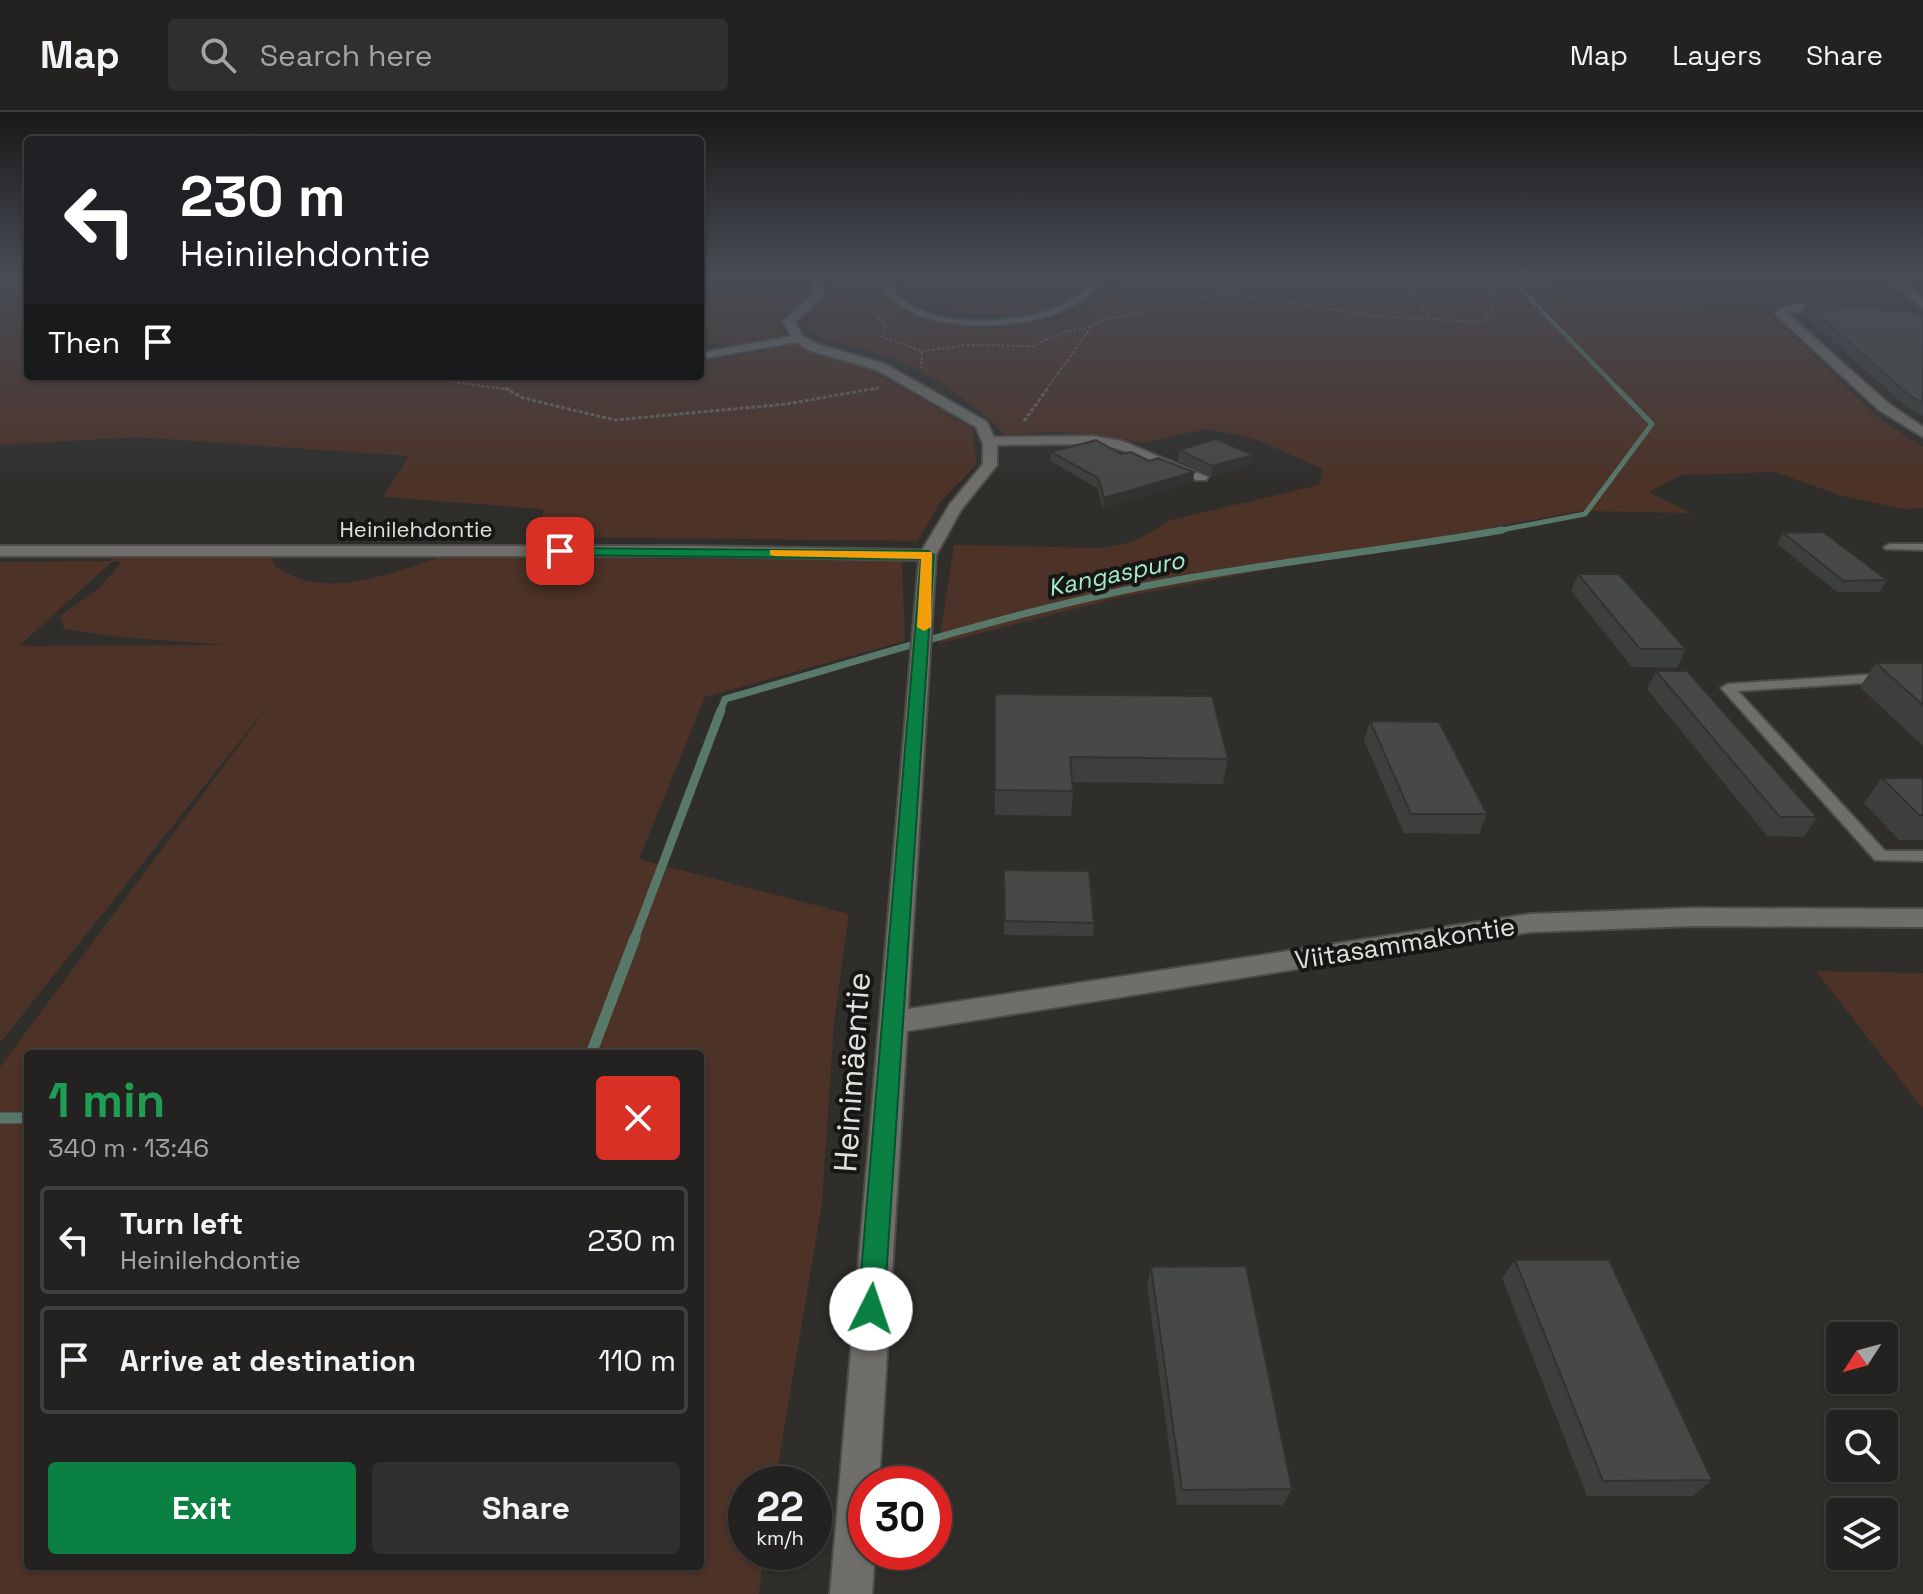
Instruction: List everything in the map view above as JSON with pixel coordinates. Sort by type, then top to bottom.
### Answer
[{"type":"street","points":[[704,356],[755,346]]},
{"type":"street","points":[[811,346],[881,367],[982,425],[988,441],[990,465],[961,497],[938,532],[928,555]]},
{"type":"street","points":[[1817,346],[1884,407],[1923,433]]},
{"type":"street","points":[[988,441],[1093,440],[1122,445],[1201,477]]},
{"type":"street","name":"Heinilehdontie","points":[[0,551],[684,551],[928,555]]},
{"type":"street","name":"Heinimäentie","points":[[851,1594],[928,555]]},
{"type":"street","name":"Viitasammakontie","points":[[891,1023],[1530,923],[1694,917],[1923,918]]},
{"type":"lane","points":[[1890,547],[1923,547]]},
{"type":"lane","points":[[1923,675],[1728,688],[1881,856],[1923,856]]},
{"type":"path","points":[[449,380],[509,388],[523,398],[615,420],[803,402],[865,392],[923,367],[922,351],[908,346]]},
{"type":"path","points":[[1009,441],[1077,346]]},
{"type":"shaded area","points":[[0,346],[24,346],[24,380],[704,380],[704,363],[786,346],[800,346],[814,354],[868,368],[972,428],[977,464],[940,502],[918,541],[543,537],[543,509],[383,497],[409,456],[138,437],[0,445]]},
{"type":"shaded area","points":[[849,346],[1804,346],[1881,420],[1923,447],[1923,508],[1904,509],[1842,496],[1775,472],[1681,475],[1649,492],[1691,513],[1580,511],[1117,598],[939,644],[954,545],[1104,548],[1135,541],[1171,520],[1319,485],[1323,469],[1252,438],[1206,429],[1143,443],[1057,432],[1004,435],[956,393],[926,374],[887,356]]},
{"type":"shaded area","points":[[111,556],[272,556],[274,565],[293,576],[314,582],[336,583],[380,576],[444,556],[902,561],[905,641],[705,697],[639,859],[849,914],[834,1023],[822,1204],[778,1466],[728,1466],[728,1570],[762,1570],[759,1594],[0,1594],[0,1067],[272,701],[0,1043],[0,562],[112,561]],"holes":[[[113,561],[122,562],[99,588],[60,616],[64,629],[118,637],[228,645],[19,646]]]},
{"type":"shaded area","points":[[1816,971],[1923,973],[1923,1109]]},
{"type":"building","points":[[1854,346],[1923,346],[1923,403],[1909,395]]},
{"type":"building","points":[[1216,439],[1253,455],[1212,466],[1179,450]]},
{"type":"building","points":[[1096,440],[1121,454],[1131,452],[1149,461],[1158,458],[1194,472],[1104,498],[1098,478],[1051,452]]},
{"type":"building","points":[[1823,532],[1887,580],[1844,581],[1783,533]]},
{"type":"building","points":[[1578,574],[1619,574],[1686,649],[1640,649]]},
{"type":"building","points":[[1876,663],[1923,663],[1923,705]]},
{"type":"building","points":[[1656,671],[1687,671],[1817,817],[1780,817]]},
{"type":"building","points":[[995,694],[1212,696],[1228,759],[1070,757],[1073,791],[995,790]]},
{"type":"building","points":[[1370,721],[1439,722],[1487,814],[1411,814]]},
{"type":"building","points":[[1882,778],[1923,778],[1923,815],[1919,815]]},
{"type":"building","points":[[1004,870],[1089,871],[1094,923],[1005,921]]},
{"type":"building","points":[[1515,1260],[1609,1260],[1712,1480],[1603,1481]]},
{"type":"building","points":[[1246,1266],[1292,1489],[1182,1490],[1151,1267]]},
{"type":"waterway","name":"Kangaspuro","points":[[1576,346],[1619,390]]},
{"type":"waterway","name":"Kangaspuro","points":[[1498,531],[1585,514],[1652,424],[1617,388]]},
{"type":"waterway","name":"Kangaspuro","points":[[720,712],[725,699],[1067,603],[1223,572],[1498,531]]},
{"type":"waterway","name":"Kangaspuro","points":[[1491,532],[1498,531]]},
{"type":"waterway","name":"Kangaspuro","points":[[634,940],[721,710]]},
{"type":"waterway","name":"Kangaspuro","points":[[593,1050],[635,938]]},
{"type":"waterway","name":"Kangaspuro","points":[[0,1118],[24,1118]]},
{"type":"slow traffic","points":[[775,552],[928,555],[924,627]]},
{"type":"route","points":[[560,551],[928,555],[871,1309]]}]
